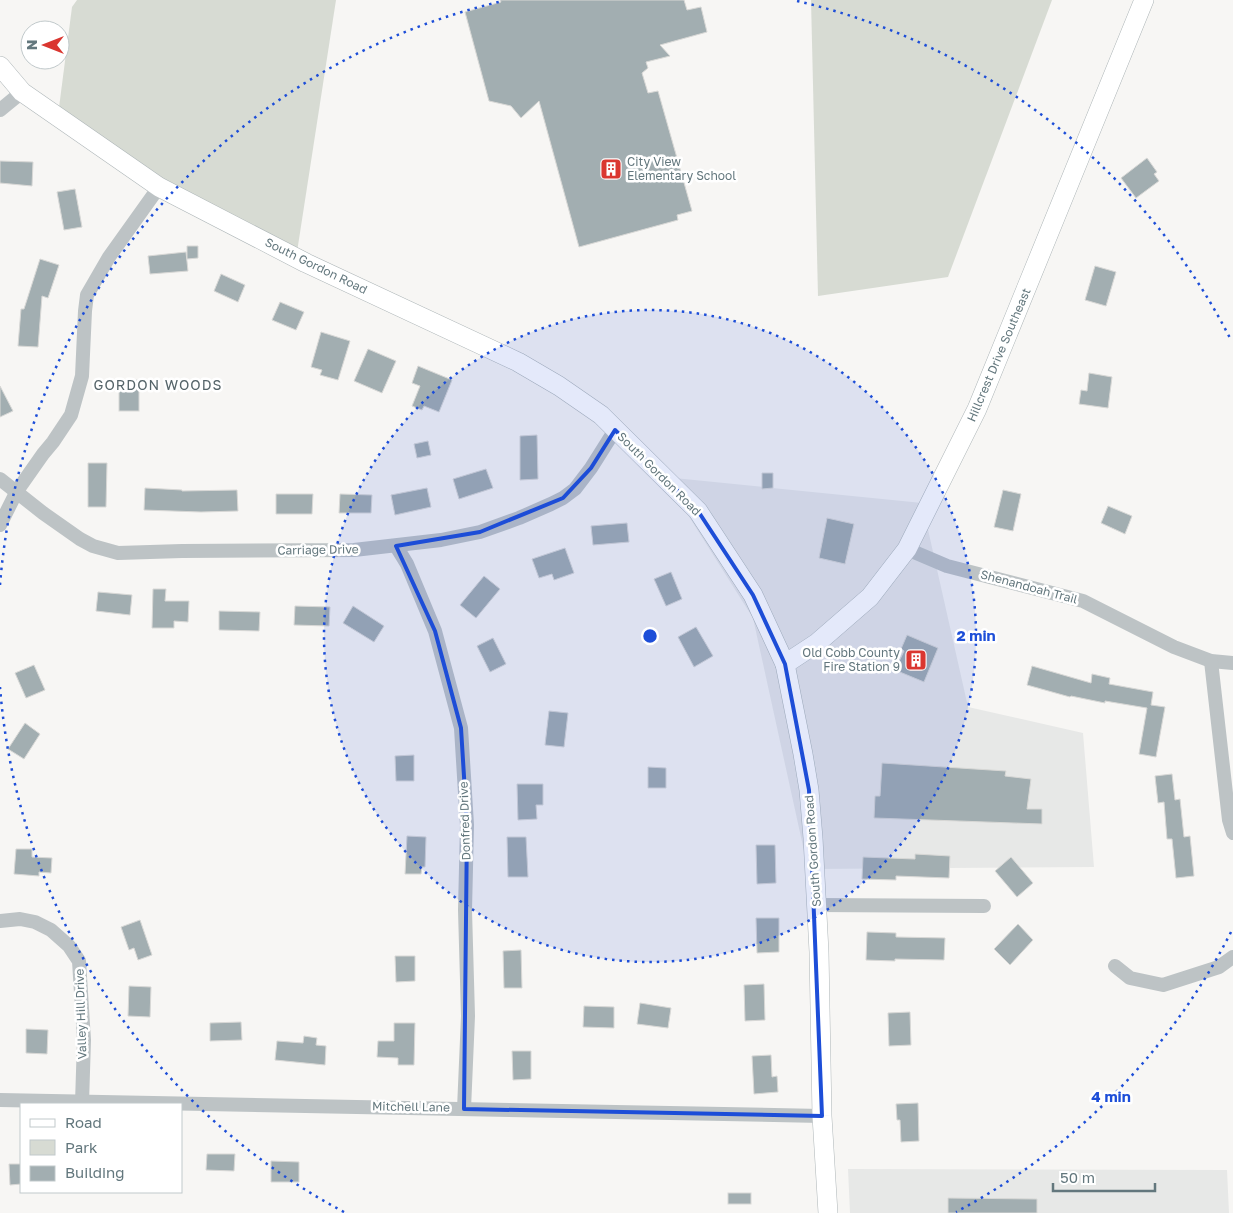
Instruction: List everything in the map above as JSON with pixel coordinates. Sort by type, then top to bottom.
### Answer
[{"type":"street","name":"Hillcrest Drive Southeast","points":[[785,664],[817,644],[870,597],[907,549],[977,409],[1144,0]]},
{"type":"street","name":"South Gordon Road","points":[[0,66],[22,92],[159,187],[306,263],[518,362],[559,386],[601,415],[698,511],[753,594],[785,664],[809,790],[819,952],[822,1116],[828,1213]]},
{"type":"street","points":[[0,110],[22,92]]},
{"type":"street","points":[[0,525],[17,492],[71,415],[82,376],[87,295],[109,257],[159,187]]},
{"type":"street","name":"Carriage Drive","points":[[0,479],[80,539],[93,546],[118,553],[354,550],[441,540],[480,532],[520,518],[563,498],[575,489],[615,430]]},
{"type":"street","name":"Donfred Drive","points":[[396,546],[407,564],[435,631],[461,728],[467,825],[465,910],[468,1016],[464,1109]]},
{"type":"street","name":"Shenandoah Trail","points":[[907,549],[947,566],[1083,601],[1174,647],[1211,661],[1233,664]]},
{"type":"street","points":[[1211,661],[1229,820],[1233,833]]},
{"type":"street","points":[[816,905],[984,906]]},
{"type":"street","name":"Valley Hill Drive","points":[[0,921],[20,919],[35,922],[51,930],[69,946],[79,961],[84,1040],[82,1102]]},
{"type":"street","points":[[1115,966],[1130,978],[1163,985],[1219,967],[1233,957]]},
{"type":"street","name":"Mitchell Lane","points":[[0,1100],[137,1103]]},
{"type":"street","name":"Mitchell Lane","points":[[182,1104],[822,1116]]},
{"type":"highlighted area","points":[[615,430],[698,511],[753,595],[785,664],[809,790],[822,1116],[464,1109],[467,825],[461,728],[435,631],[396,546],[480,532],[563,498],[591,468]]},
{"type":"shaded area","points":[[664,477],[922,503],[968,707],[1083,733],[1094,867],[808,869],[753,618]]},
{"type":"shaded area","points":[[848,1169],[1227,1170],[1229,1213],[850,1213]]},
{"type":"green space","points":[[77,0],[336,0],[297,252],[57,123],[64,70],[70,70],[70,22],[72,7]]},
{"type":"green space","points":[[811,0],[1052,0],[948,277],[818,296]]},
{"type":"building","name":"City View Elementary School","points":[[500,0],[684,0],[687,10],[701,7],[707,32],[660,45],[670,56],[646,62],[648,68],[642,73],[648,93],[658,91],[692,211],[677,215],[678,220],[579,247],[539,101],[521,118],[511,106],[489,101],[465,12],[501,2]]},
{"type":"building","points":[[1147,158],[1157,172],[1154,174],[1159,181],[1136,198],[1121,178]]},
{"type":"building","points":[[0,161],[33,162],[32,186],[0,183]]},
{"type":"building","points":[[75,189],[82,227],[64,230],[57,192]]},
{"type":"building","points":[[187,246],[198,246],[198,258],[187,259]]},
{"type":"building","points":[[186,252],[188,271],[150,274],[148,256]]},
{"type":"building","points":[[40,259],[59,265],[48,298],[42,296],[38,347],[18,346],[21,309],[24,309]]},
{"type":"building","points":[[1095,266],[1116,272],[1106,306],[1085,300]]},
{"type":"building","points":[[221,274],[245,285],[238,302],[214,291]]},
{"type":"building","points":[[280,302],[304,312],[296,330],[272,320]]},
{"type":"building","points":[[321,332],[350,341],[338,380],[320,375],[322,370],[311,367]]},
{"type":"building","points":[[368,349],[396,361],[382,393],[354,381]]},
{"type":"building","points":[[418,366],[452,380],[439,412],[424,406],[422,410],[412,406],[420,386],[412,383]]},
{"type":"building","points":[[1089,373],[1112,377],[1108,408],[1079,404],[1081,390],[1087,391]]},
{"type":"building","points":[[119,380],[139,380],[139,411],[119,411]]},
{"type":"building","points":[[0,386],[13,411],[0,417]]},
{"type":"building","points":[[537,435],[538,479],[520,480],[520,436]]},
{"type":"building","points":[[428,441],[431,455],[417,458],[414,444]]},
{"type":"building","points":[[88,463],[107,463],[106,507],[88,507]]},
{"type":"building","points":[[486,469],[493,488],[459,499],[453,479]]},
{"type":"building","points":[[762,473],[773,473],[773,488],[762,489]]},
{"type":"building","points":[[145,488],[182,491],[237,490],[238,511],[144,510]]},
{"type":"building","points":[[427,488],[431,507],[395,515],[391,495]]},
{"type":"building","points":[[1003,490],[1021,494],[1013,531],[994,527]]},
{"type":"building","points":[[276,494],[313,494],[312,514],[276,514]]},
{"type":"building","points":[[340,494],[372,495],[371,513],[339,513]]},
{"type":"building","points":[[1108,506],[1132,516],[1125,534],[1101,523]]},
{"type":"building","points":[[827,518],[854,524],[845,564],[819,558]]},
{"type":"building","points":[[627,523],[629,542],[593,545],[591,526]]},
{"type":"building","points":[[565,548],[574,573],[554,580],[552,574],[539,578],[532,559]]},
{"type":"building","points":[[671,572],[682,599],[666,606],[654,579]]},
{"type":"building","points":[[484,576],[500,589],[476,618],[460,605]]},
{"type":"building","points":[[153,589],[166,589],[165,601],[189,601],[188,622],[174,621],[174,628],[152,628]]},
{"type":"building","points":[[98,592],[132,595],[130,615],[96,611]]},
{"type":"building","points":[[295,606],[330,607],[329,626],[294,625]]},
{"type":"building","points":[[353,606],[384,626],[374,642],[343,623]]},
{"type":"building","points":[[219,611],[260,612],[259,631],[219,630]]},
{"type":"building","points":[[696,627],[713,656],[694,667],[678,637]]},
{"type":"building","name":"Old Cobb County Fire Station 9","points":[[907,635],[938,648],[924,682],[895,670],[904,651],[901,649]]},
{"type":"building","points":[[493,638],[506,664],[490,672],[477,646]]},
{"type":"building","points":[[34,665],[45,690],[26,698],[15,673]]},
{"type":"building","points":[[1032,666],[1091,683],[1092,674],[1110,678],[1109,684],[1153,692],[1151,705],[1165,707],[1156,757],[1139,754],[1147,708],[1070,697],[1027,685]]},
{"type":"building","points":[[549,711],[568,713],[564,747],[545,745]]},
{"type":"building","points":[[25,723],[40,734],[24,759],[8,749]]},
{"type":"building","points":[[414,755],[414,781],[396,781],[395,756]]},
{"type":"building","points":[[882,763],[1006,771],[1005,776],[1031,779],[1027,809],[1042,809],[1042,824],[874,818],[875,796],[880,796]]},
{"type":"building","points":[[648,767],[666,768],[666,788],[648,788]]},
{"type":"building","points":[[1172,774],[1175,800],[1180,799],[1184,837],[1190,836],[1194,876],[1176,878],[1172,839],[1167,839],[1164,802],[1158,803],[1155,776]]},
{"type":"building","points":[[517,784],[543,784],[543,805],[536,805],[537,819],[518,820]]},
{"type":"building","points":[[407,836],[426,837],[425,867],[422,867],[421,874],[405,874]]},
{"type":"building","points":[[507,837],[526,837],[528,877],[508,877]]},
{"type":"building","points":[[756,845],[775,845],[776,883],[757,884]]},
{"type":"building","points":[[16,849],[32,849],[32,857],[52,858],[51,873],[39,872],[39,876],[14,874]]},
{"type":"building","points":[[915,854],[950,856],[949,878],[896,876],[896,880],[862,879],[863,857],[915,859]]},
{"type":"building","points":[[1011,857],[1033,883],[1017,897],[995,871]]},
{"type":"building","points":[[756,918],[779,918],[779,952],[757,953]]},
{"type":"building","points":[[140,920],[152,955],[138,960],[134,948],[129,950],[121,927]]},
{"type":"building","points":[[1018,924],[1033,940],[1010,965],[994,949]]},
{"type":"building","points":[[867,932],[896,933],[896,937],[945,938],[944,960],[866,960]]},
{"type":"building","points":[[521,950],[522,988],[504,988],[503,951]]},
{"type":"building","points":[[395,956],[415,956],[415,981],[396,982]]},
{"type":"building","points":[[764,984],[765,1020],[745,1021],[744,985]]},
{"type":"building","points":[[129,986],[151,987],[150,1017],[128,1016]]},
{"type":"building","points":[[640,1003],[671,1008],[668,1028],[637,1024]]},
{"type":"building","points":[[584,1006],[614,1007],[614,1028],[583,1027]]},
{"type":"building","points":[[910,1012],[911,1045],[889,1046],[888,1013]]},
{"type":"building","points":[[241,1022],[242,1040],[210,1041],[210,1023]]},
{"type":"building","points":[[394,1023],[415,1023],[414,1065],[398,1065],[398,1058],[377,1057],[378,1041],[394,1041]]},
{"type":"building","points":[[26,1029],[48,1030],[47,1054],[26,1053]]},
{"type":"building","points":[[304,1036],[317,1038],[316,1045],[326,1046],[325,1065],[275,1060],[277,1041],[303,1043]]},
{"type":"building","points":[[512,1051],[531,1051],[531,1079],[513,1080]]},
{"type":"building","points":[[771,1055],[772,1077],[777,1076],[778,1092],[754,1094],[752,1056]]},
{"type":"building","points":[[918,1103],[919,1141],[901,1142],[900,1120],[897,1120],[896,1104]]},
{"type":"building","points":[[207,1154],[235,1154],[234,1171],[206,1170]]},
{"type":"building","points":[[271,1161],[299,1162],[299,1182],[271,1182]]},
{"type":"building","points":[[9,1164],[20,1164],[20,1184],[10,1185]]},
{"type":"building","points":[[728,1193],[751,1193],[751,1204],[728,1204]]},
{"type":"building","points":[[948,1198],[1037,1199],[1037,1213],[948,1213]]},
{"type":"place","name":"City View Elementary School","points":[[611,169]]},
{"type":"place","name":"Old Cobb County Fire Station 9","points":[[916,660]]},
{"type":"district","name":"GORDON WOODS","points":[[158,385]]}]
